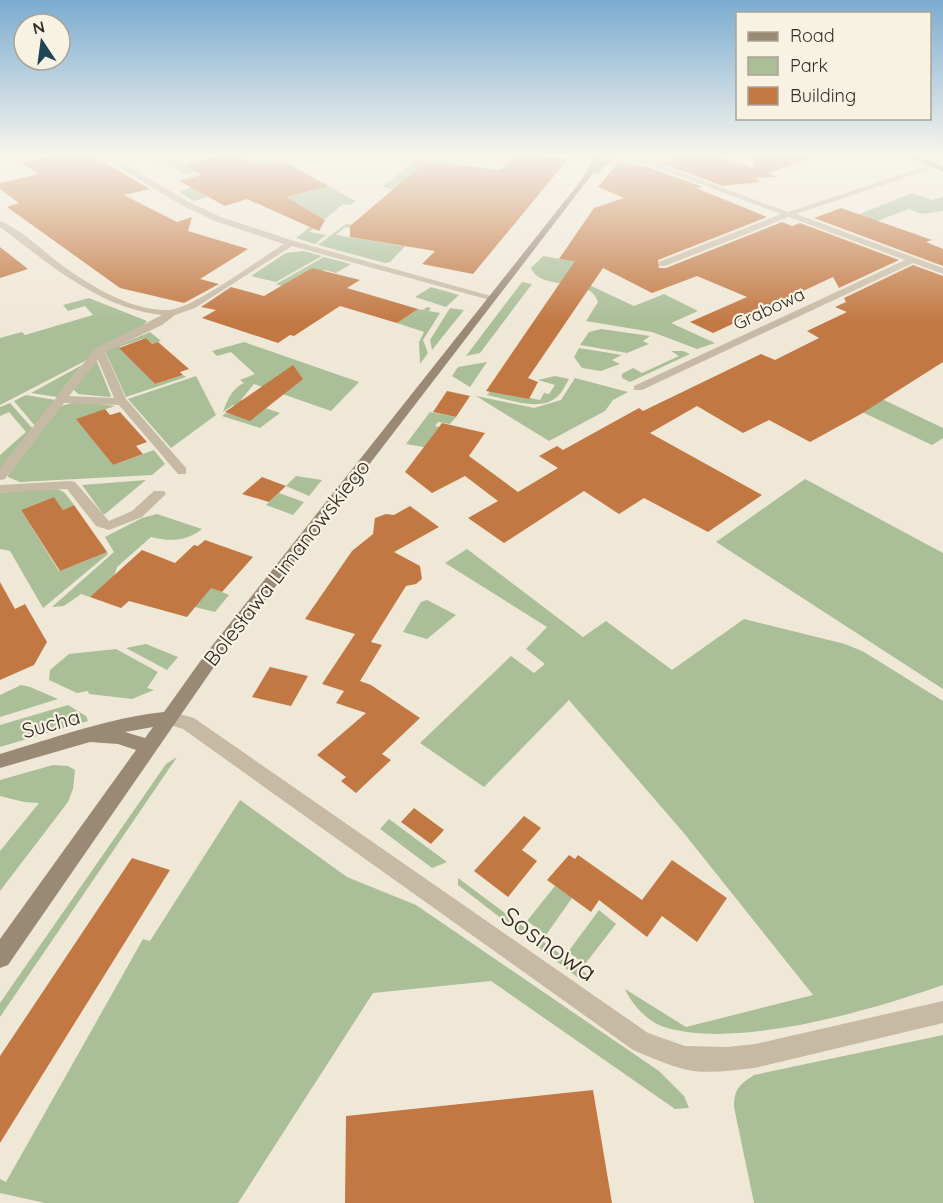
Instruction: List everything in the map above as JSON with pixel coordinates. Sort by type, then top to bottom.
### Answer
[{"type":"street","points":[[200,210],[291,243],[493,298]]},
{"type":"street","name":"Bolesława Limanowskiego","points":[[0,957],[210,660],[561,210]]},
{"type":"street","points":[[777,210],[943,271]]},
{"type":"street","points":[[662,264],[804,210]]},
{"type":"street","points":[[0,223],[101,295],[137,308],[171,314]]},
{"type":"street","points":[[0,476],[99,351],[152,326],[171,314],[192,306],[291,243]]},
{"type":"street","name":"Grabowa","points":[[638,388],[913,260]]},
{"type":"street","points":[[99,351],[122,402],[182,471]]},
{"type":"street","points":[[61,399],[122,402]]},
{"type":"street","points":[[0,489],[70,485],[101,523],[109,526],[137,514],[159,494]]},
{"type":"street","points":[[90,735],[142,721],[169,718]]},
{"type":"street","name":"Sosnowa","points":[[169,718],[188,723],[641,1042],[666,1052],[685,1058],[703,1059],[755,1056],[943,1012]]},
{"type":"street","name":"Sucha","points":[[0,761],[90,735],[118,737],[149,747]]},
{"type":"green space","points":[[308,210],[336,210],[309,232],[326,235],[315,244],[296,238],[322,218]]},
{"type":"green space","points":[[870,210],[906,210],[872,223],[855,216]]},
{"type":"green space","points":[[912,210],[943,210],[943,211],[922,214]]},
{"type":"green space","points":[[346,224],[360,226],[357,229],[345,227],[336,235],[402,246],[413,238],[390,262],[385,263],[318,245]]},
{"type":"green space","points":[[304,251],[322,256],[276,282],[251,276],[286,253]]},
{"type":"green space","points":[[571,251],[601,265],[572,277],[634,306],[664,294],[698,311],[671,323],[715,343],[697,349],[652,332],[586,321],[598,302],[593,294],[576,286],[544,280],[531,268],[543,256],[565,260]]},
{"type":"green space","points":[[324,257],[351,264],[336,273],[325,270],[282,286],[276,284]]},
{"type":"green space","points":[[522,282],[532,284],[480,353],[466,356]]},
{"type":"green space","points":[[431,287],[459,295],[446,307],[415,297]]},
{"type":"green space","points":[[89,298],[147,321],[140,328],[107,343],[85,361],[0,405],[0,338],[22,332],[25,335],[93,315],[85,306],[68,311],[63,305]]},
{"type":"green space","points":[[427,307],[431,308],[429,311],[440,313],[423,340],[428,353],[420,364],[419,342],[424,332],[397,323],[418,309],[423,310]]},
{"type":"green space","points":[[450,308],[464,310],[432,350],[430,340]]},
{"type":"green space","points":[[601,329],[650,336],[643,341],[649,344],[627,353],[580,345],[589,332]]},
{"type":"green space","points":[[150,332],[161,341],[152,344],[145,338],[119,347],[155,384],[183,375],[186,377],[126,397],[105,351]]},
{"type":"green space","points":[[244,342],[359,382],[331,411],[254,384],[241,400],[280,413],[260,428],[222,416],[226,413],[234,415],[243,409],[233,405],[223,412],[233,391],[244,383],[240,380],[255,374],[231,352],[217,356],[212,351]]},
{"type":"green space","points":[[579,348],[622,355],[612,360],[620,364],[601,371],[582,368],[574,357]]},
{"type":"green space","points":[[671,351],[683,351],[690,354],[630,382],[622,378],[622,374],[633,368],[642,373],[679,356]]},
{"type":"green space","points":[[96,359],[111,396],[109,397],[78,394],[73,389]]},
{"type":"green space","points":[[487,362],[470,387],[452,376],[458,367]]},
{"type":"green space","points":[[82,365],[57,397],[31,393]]},
{"type":"green space","points":[[196,376],[216,415],[171,448],[128,399]]},
{"type":"green space","points":[[555,376],[569,379],[558,396],[543,404],[524,403],[487,395],[491,390],[540,400],[544,393],[549,394],[555,385],[538,380]]},
{"type":"green space","points":[[575,378],[628,392],[613,400],[605,411],[549,441],[476,396],[534,408],[561,400]]},
{"type":"green space","points":[[26,395],[55,400],[35,426],[14,401]]},
{"type":"green space","points":[[882,399],[943,428],[943,438],[932,445],[862,412]]},
{"type":"green space","points":[[79,401],[115,406],[77,419],[113,465],[154,450],[165,464],[152,475],[20,482],[8,477],[61,406]]},
{"type":"green space","points":[[10,403],[33,429],[0,470],[0,455],[26,432],[9,412],[0,416],[0,407]]},
{"type":"green space","points":[[430,412],[456,417],[450,424],[438,422],[435,426],[439,427],[424,447],[406,444]]},
{"type":"green space","points":[[296,476],[322,480],[309,496],[286,486]]},
{"type":"green space","points":[[805,479],[943,553],[943,689],[716,542]]},
{"type":"green space","points":[[146,480],[105,514],[82,485]]},
{"type":"green space","points":[[56,488],[65,493],[74,505],[63,510],[54,497],[21,510],[59,571],[95,557],[85,542],[97,538],[108,554],[43,608],[10,551],[0,549],[0,493]]},
{"type":"green space","points":[[279,493],[304,502],[293,515],[266,505]]},
{"type":"green space","points":[[157,514],[202,529],[190,536],[178,539],[165,540],[151,537],[117,567],[114,576],[90,597],[81,594],[64,606],[52,607],[114,552],[105,537],[142,518]]},
{"type":"green space","points":[[467,549],[583,637],[606,621],[672,670],[744,619],[845,644],[864,652],[943,701],[943,985],[880,1005],[804,1024],[728,1034],[694,1033],[664,1027],[641,1012],[625,989],[686,1027],[813,995],[683,832],[569,700],[484,787],[420,743],[511,656],[534,673],[545,664],[526,649],[547,627],[445,563]]},
{"type":"green space","points":[[202,584],[229,595],[215,612],[195,607]]},
{"type":"green space","points":[[427,600],[456,615],[427,639],[403,632],[421,602]]},
{"type":"green space","points":[[146,644],[178,657],[167,670],[126,648]]},
{"type":"green space","points":[[116,649],[158,672],[147,688],[154,690],[132,699],[89,694],[88,691],[77,693],[49,680],[50,670],[69,654]]},
{"type":"green space","points":[[21,685],[58,699],[0,717],[0,695]]},
{"type":"green space","points":[[68,705],[86,716],[88,721],[0,747],[0,725]]},
{"type":"green space","points":[[177,757],[0,1017],[0,1003],[166,764]]},
{"type":"green space","points":[[53,765],[68,766],[75,770],[73,789],[68,802],[0,891],[0,851],[39,803],[0,796],[0,780]]},
{"type":"green space","points":[[240,800],[347,877],[416,905],[659,1071],[684,1096],[689,1108],[675,1109],[491,981],[373,993],[238,1203],[45,1203],[0,1193],[0,1179],[6,1182],[143,939],[150,941]]},
{"type":"green space","points":[[389,819],[447,862],[432,868],[380,829]]},
{"type":"green space","points":[[458,878],[588,975],[577,977],[458,885]]},
{"type":"green space","points":[[555,886],[572,898],[546,935],[527,921]]},
{"type":"green space","points":[[599,910],[616,924],[585,964],[568,952]]},
{"type":"green space","points":[[943,1035],[943,1203],[754,1203],[734,1107],[737,1091],[745,1081],[754,1075]]},
{"type":"building","points":[[11,210],[154,210],[177,222],[192,217],[188,231],[248,249],[200,279],[219,284],[184,303],[120,288]]},
{"type":"building","points":[[272,210],[308,210],[325,220],[319,231]]},
{"type":"building","points":[[369,210],[526,210],[473,274],[422,264],[435,251],[350,237],[350,226]]},
{"type":"building","points":[[593,210],[750,210],[767,217],[658,260],[659,268],[666,268],[782,222],[792,226],[800,223],[899,260],[839,288],[833,277],[713,333],[690,322],[747,297],[697,276],[652,293],[603,268],[528,378],[538,382],[529,399],[486,391],[575,261],[559,259]]},
{"type":"building","points":[[835,210],[847,210],[932,240],[926,242],[943,249],[943,266],[814,218]]},
{"type":"building","points":[[0,247],[28,269],[0,278]]},
{"type":"building","points":[[913,265],[943,276],[943,362],[861,414],[810,442],[769,420],[743,433],[697,406],[650,433],[762,495],[708,532],[644,498],[619,514],[584,491],[504,543],[468,518],[498,501],[465,476],[432,493],[405,472],[442,423],[485,433],[469,456],[518,492],[558,468],[539,456],[557,446],[563,450],[639,408],[643,411],[761,354],[775,360],[819,338],[807,331],[847,312],[835,307],[846,302],[844,298]]},
{"type":"building","points":[[312,268],[360,280],[347,288],[418,309],[397,323],[340,306],[294,336],[290,335],[278,343],[202,318],[216,310],[201,307],[231,287],[264,296]]},
{"type":"building","points":[[146,338],[152,344],[158,342],[189,369],[180,372],[183,375],[155,384],[119,348]]},
{"type":"building","points":[[293,365],[303,379],[250,421],[225,412]]},
{"type":"building","points":[[447,391],[470,396],[456,417],[433,412]]},
{"type":"building","points":[[105,409],[110,415],[120,412],[147,442],[136,446],[143,454],[113,465],[76,419]]},
{"type":"building","points":[[262,477],[286,486],[269,502],[242,494]]},
{"type":"building","points":[[54,497],[63,510],[74,505],[107,552],[60,571],[21,510]]},
{"type":"building","points":[[410,506],[439,527],[394,552],[420,566],[422,579],[416,584],[406,586],[371,642],[382,645],[360,681],[371,685],[420,718],[382,754],[391,760],[356,793],[341,781],[346,777],[317,755],[366,713],[336,703],[344,691],[322,684],[355,634],[305,619],[352,551],[373,534],[375,518],[386,514],[394,515]]},
{"type":"building","points":[[205,540],[253,557],[222,592],[211,588],[187,617],[129,601],[121,608],[90,597],[142,550],[175,563],[194,545],[198,546]]},
{"type":"building","points":[[0,582],[15,609],[25,604],[47,642],[34,665],[0,680]]},
{"type":"building","points":[[270,667],[308,676],[291,706],[252,697]]},
{"type":"building","points":[[414,808],[444,830],[431,844],[401,822]]},
{"type":"building","points":[[524,816],[541,828],[522,850],[537,861],[508,897],[474,871]]},
{"type":"building","points":[[569,855],[575,859],[578,855],[642,900],[672,860],[727,898],[697,942],[662,916],[647,937],[599,900],[591,912],[547,880]]},
{"type":"building","points":[[132,858],[170,870],[0,1143],[0,1056]]},
{"type":"building","points":[[593,1090],[612,1203],[345,1203],[346,1116]]}]
